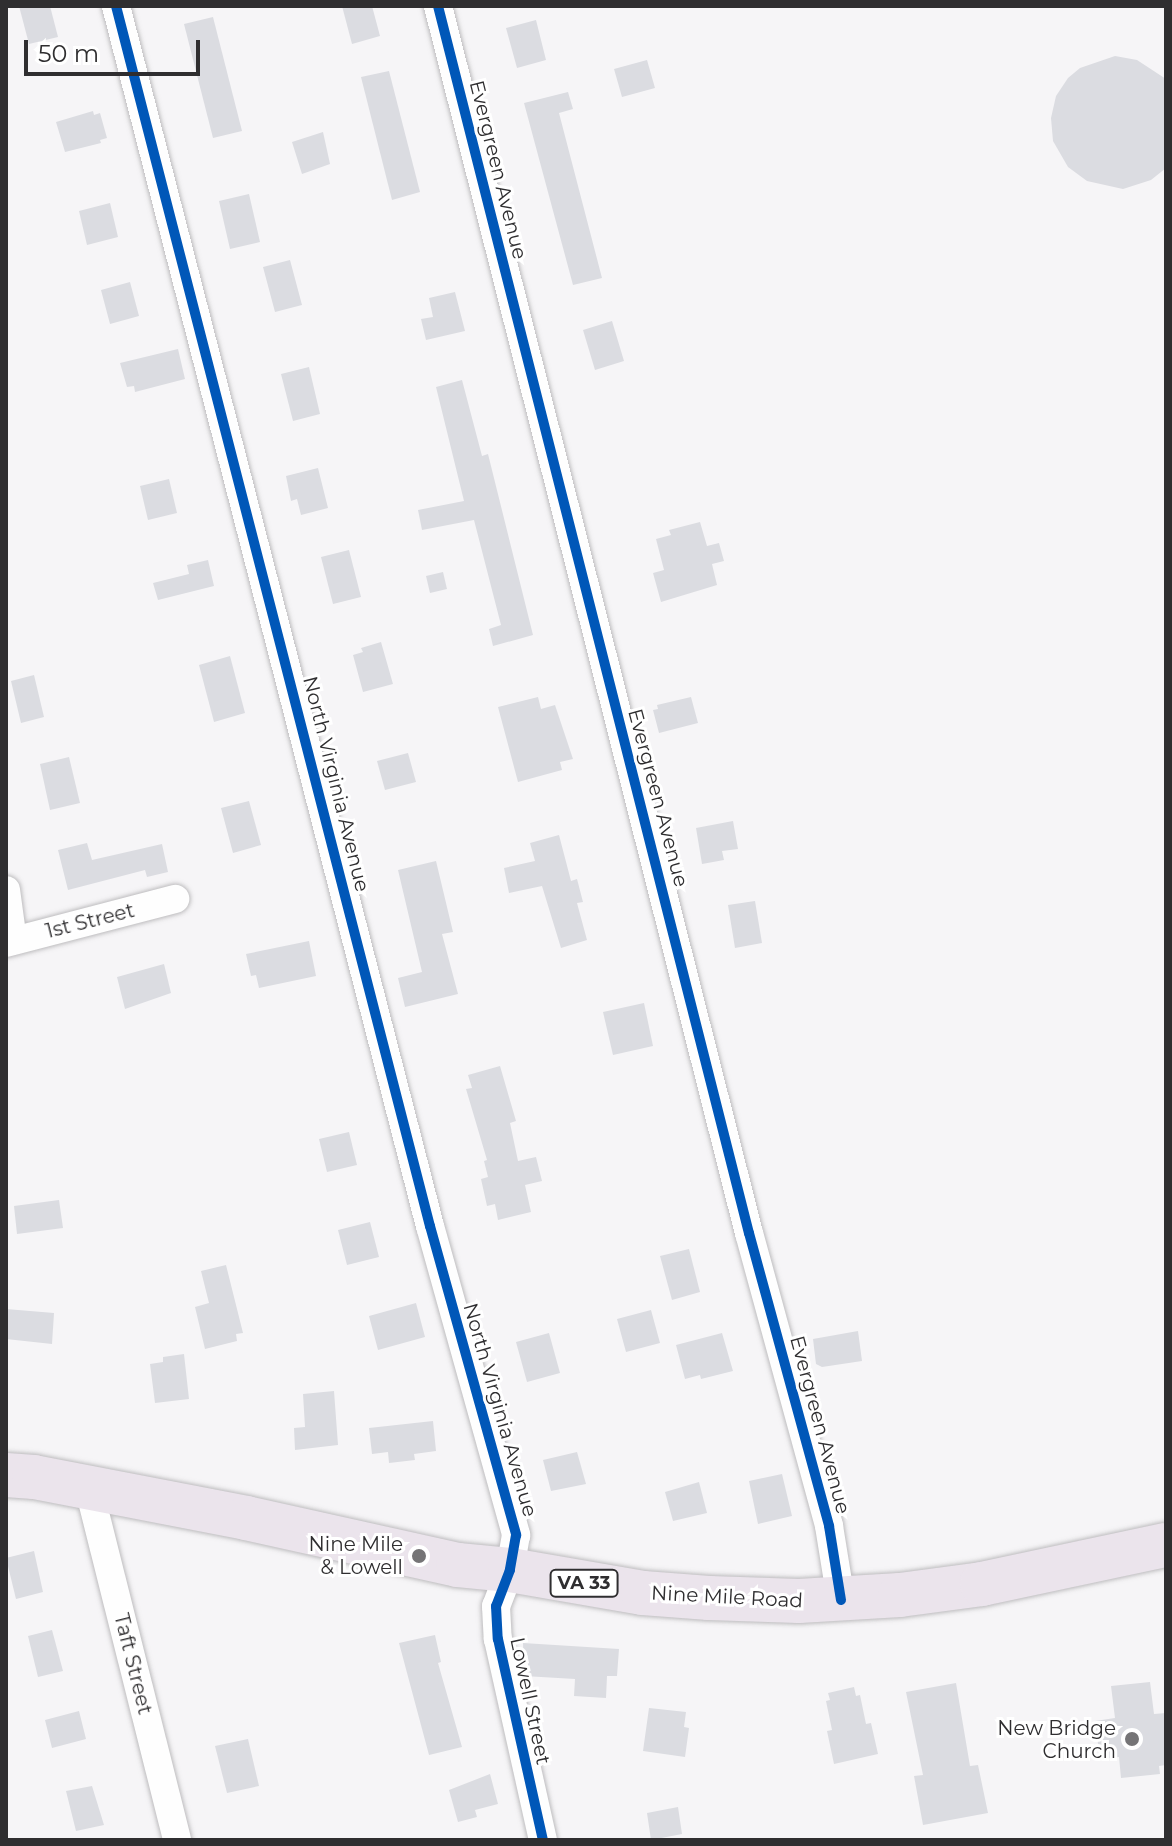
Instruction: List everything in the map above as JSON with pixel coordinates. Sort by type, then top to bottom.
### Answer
[{"type":"main road","name":"Nine Mile Road","points":[[6,1475],[246,1518],[458,1565],[510,1570],[643,1593],[709,1598],[841,1600],[982,1584],[1166,1545]]},
{"type":"street","name":"North Virginia Avenue","points":[[116,6],[430,1226],[516,1535],[510,1570]]},
{"type":"street","name":"Evergreen Avenue","points":[[438,6],[749,1233],[829,1526],[841,1600]]},
{"type":"street","points":[[6,890],[10,942]]},
{"type":"street","name":"1st Street","points":[[10,942],[175,899]]},
{"type":"street","name":"Taft Street","points":[[89,1489],[177,1840]]},
{"type":"street","name":"Lowell Street","points":[[510,1570],[496,1606],[498,1639],[510,1705],[543,1840]]},
{"type":"building","points":[[19,6],[50,6],[58,37],[29,44]]},
{"type":"building","points":[[342,6],[372,6],[380,36],[352,44]]},
{"type":"building","points":[[213,17],[242,131],[213,138],[184,24]]},
{"type":"building","points":[[536,20],[546,60],[517,68],[506,28]]},
{"type":"building","points":[[1115,56],[1137,60],[1166,79],[1166,168],[1151,180],[1123,189],[1087,181],[1068,167],[1053,141],[1051,118],[1056,96],[1068,78],[1080,68]]},
{"type":"building","points":[[647,60],[655,88],[622,97],[614,69]]},
{"type":"building","points":[[389,71],[420,192],[392,200],[361,77]]},
{"type":"building","points":[[568,92],[573,109],[559,113],[602,278],[573,285],[524,103]]},
{"type":"building","points":[[93,111],[94,115],[100,113],[107,138],[100,140],[101,143],[65,152],[56,122]]},
{"type":"building","points":[[323,132],[330,164],[302,174],[292,142]]},
{"type":"building","points":[[249,194],[260,242],[230,249],[219,201]]},
{"type":"building","points":[[110,203],[118,237],[87,245],[79,211]]},
{"type":"building","points":[[290,260],[302,305],[275,312],[263,267]]},
{"type":"building","points":[[130,282],[139,316],[110,324],[101,290]]},
{"type":"building","points":[[455,292],[465,331],[426,340],[421,319],[433,317],[429,298]]},
{"type":"building","points":[[612,321],[624,361],[595,370],[583,330]]},
{"type":"building","points":[[178,349],[185,379],[135,392],[134,386],[127,387],[120,363]]},
{"type":"building","points":[[309,367],[320,414],[293,421],[281,374]]},
{"type":"building","points":[[462,380],[482,456],[488,454],[533,635],[493,646],[489,629],[501,625],[474,520],[422,530],[418,510],[464,501],[436,387]]},
{"type":"building","points":[[318,468],[328,508],[301,515],[297,499],[291,501],[286,476]]},
{"type":"building","points":[[169,479],[177,513],[148,520],[140,486]]},
{"type":"building","points":[[700,522],[707,546],[719,543],[724,561],[712,564],[717,585],[661,602],[653,573],[664,570],[656,539],[671,535],[669,530]]},
{"type":"building","points":[[349,550],[361,597],[333,604],[321,557]]},
{"type":"building","points":[[208,560],[214,586],[158,600],[153,583],[189,574],[187,565]]},
{"type":"building","points":[[443,572],[447,589],[430,593],[426,576]]},
{"type":"building","points":[[381,642],[393,684],[363,692],[353,655],[363,652],[361,648]]},
{"type":"building","points":[[230,656],[245,713],[214,722],[199,665]]},
{"type":"building","points":[[34,675],[44,717],[21,723],[11,681]]},
{"type":"building","points":[[538,697],[541,709],[555,705],[573,759],[560,762],[562,770],[518,782],[498,707]]},
{"type":"building","points":[[691,697],[698,723],[659,733],[653,710],[658,709],[657,705]]},
{"type":"building","points":[[408,753],[416,782],[385,790],[377,761]]},
{"type":"building","points":[[69,757],[80,803],[50,810],[40,764]]},
{"type":"building","points":[[249,801],[261,845],[233,853],[221,808]]},
{"type":"building","points":[[733,821],[738,849],[722,851],[724,860],[702,864],[696,828]]},
{"type":"building","points":[[559,835],[571,881],[577,879],[583,902],[577,903],[587,940],[561,948],[542,886],[509,893],[504,868],[535,861],[530,843]]},
{"type":"building","points":[[87,843],[92,860],[162,844],[168,872],[147,877],[145,870],[68,890],[58,850]]},
{"type":"building","points":[[436,861],[453,932],[442,934],[458,994],[405,1007],[398,978],[422,972],[398,870]]},
{"type":"building","points":[[755,901],[762,943],[735,948],[728,905]]},
{"type":"building","points":[[309,941],[316,976],[259,988],[256,975],[251,976],[246,954]]},
{"type":"building","points":[[164,964],[171,993],[125,1009],[117,977]]},
{"type":"building","points":[[644,1003],[653,1046],[613,1055],[603,1012]]},
{"type":"building","points":[[500,1066],[516,1121],[510,1123],[518,1161],[536,1157],[542,1181],[525,1185],[531,1212],[498,1220],[495,1204],[487,1206],[481,1179],[488,1177],[484,1161],[487,1160],[466,1089],[472,1088],[468,1075]]},
{"type":"building","points":[[349,1132],[357,1165],[327,1172],[319,1139]]},
{"type":"building","points":[[59,1200],[63,1228],[17,1234],[14,1206]]},
{"type":"building","points":[[370,1222],[379,1257],[347,1265],[338,1230]]},
{"type":"building","points":[[689,1249],[700,1292],[672,1300],[660,1256]]},
{"type":"building","points":[[226,1265],[243,1333],[236,1334],[237,1341],[205,1349],[195,1307],[209,1303],[201,1271]]},
{"type":"building","points":[[416,1303],[425,1337],[378,1350],[369,1316]]},
{"type":"building","points":[[6,1309],[54,1313],[52,1344],[6,1339]]},
{"type":"building","points":[[651,1310],[660,1343],[626,1352],[617,1319]]},
{"type":"building","points":[[858,1331],[862,1361],[822,1367],[816,1364],[813,1339]]},
{"type":"building","points":[[549,1333],[560,1373],[527,1382],[516,1342]]},
{"type":"building","points":[[722,1333],[733,1371],[701,1379],[700,1375],[685,1379],[676,1345]]},
{"type":"building","points":[[184,1354],[189,1399],[155,1403],[150,1364],[163,1362],[163,1357]]},
{"type":"building","points":[[334,1391],[338,1445],[295,1450],[294,1428],[305,1427],[303,1394]]},
{"type":"building","points":[[433,1421],[436,1451],[414,1454],[415,1460],[389,1463],[388,1452],[372,1454],[369,1428]]},
{"type":"building","points":[[577,1452],[586,1484],[551,1491],[543,1460]]},
{"type":"building","points":[[782,1474],[792,1516],[758,1524],[749,1481]]},
{"type":"building","points":[[699,1482],[707,1513],[673,1521],[665,1492]]},
{"type":"building","points":[[34,1551],[43,1592],[16,1599],[6,1558]]},
{"type":"building","points":[[52,1630],[63,1671],[38,1677],[28,1636]]},
{"type":"building","points":[[435,1635],[441,1662],[438,1663],[462,1747],[429,1755],[399,1643]]},
{"type":"building","points":[[523,1643],[619,1649],[617,1676],[607,1676],[606,1698],[574,1696],[575,1679],[524,1676]]},
{"type":"building","name":"New Bridge Church","points":[[1150,1682],[1154,1714],[1166,1713],[1166,1765],[1159,1766],[1160,1774],[1121,1778],[1119,1757],[1100,1759],[1095,1721],[1115,1718],[1111,1686]]},
{"type":"building","points":[[956,1683],[970,1766],[978,1765],[988,1813],[923,1825],[914,1776],[923,1775],[906,1692]]},
{"type":"building","points":[[854,1687],[856,1696],[860,1695],[866,1724],[871,1723],[878,1754],[834,1764],[827,1731],[832,1730],[826,1701],[830,1700],[828,1693]]},
{"type":"building","points":[[649,1708],[686,1712],[684,1727],[689,1728],[685,1757],[643,1751]]},
{"type":"building","points":[[79,1711],[86,1739],[52,1748],[45,1720]]},
{"type":"building","points":[[248,1739],[259,1786],[227,1793],[215,1746]]},
{"type":"building","points":[[490,1774],[498,1804],[475,1810],[477,1817],[458,1822],[449,1790]]},
{"type":"building","points":[[92,1786],[104,1825],[76,1831],[66,1791]]},
{"type":"building","points":[[678,1807],[682,1834],[651,1840],[647,1813]]},
{"type":"cycle path","points":[[116,6],[430,1226],[516,1535],[510,1570],[496,1606],[498,1639],[543,1840]]},
{"type":"cycle path","points":[[438,6],[749,1233],[829,1526],[841,1600]]},
{"type":"place","name":"Nine Mile & Lowell","points":[[419,1556]]},
{"type":"place","name":"New Bridge Church","points":[[1132,1739]]}]
